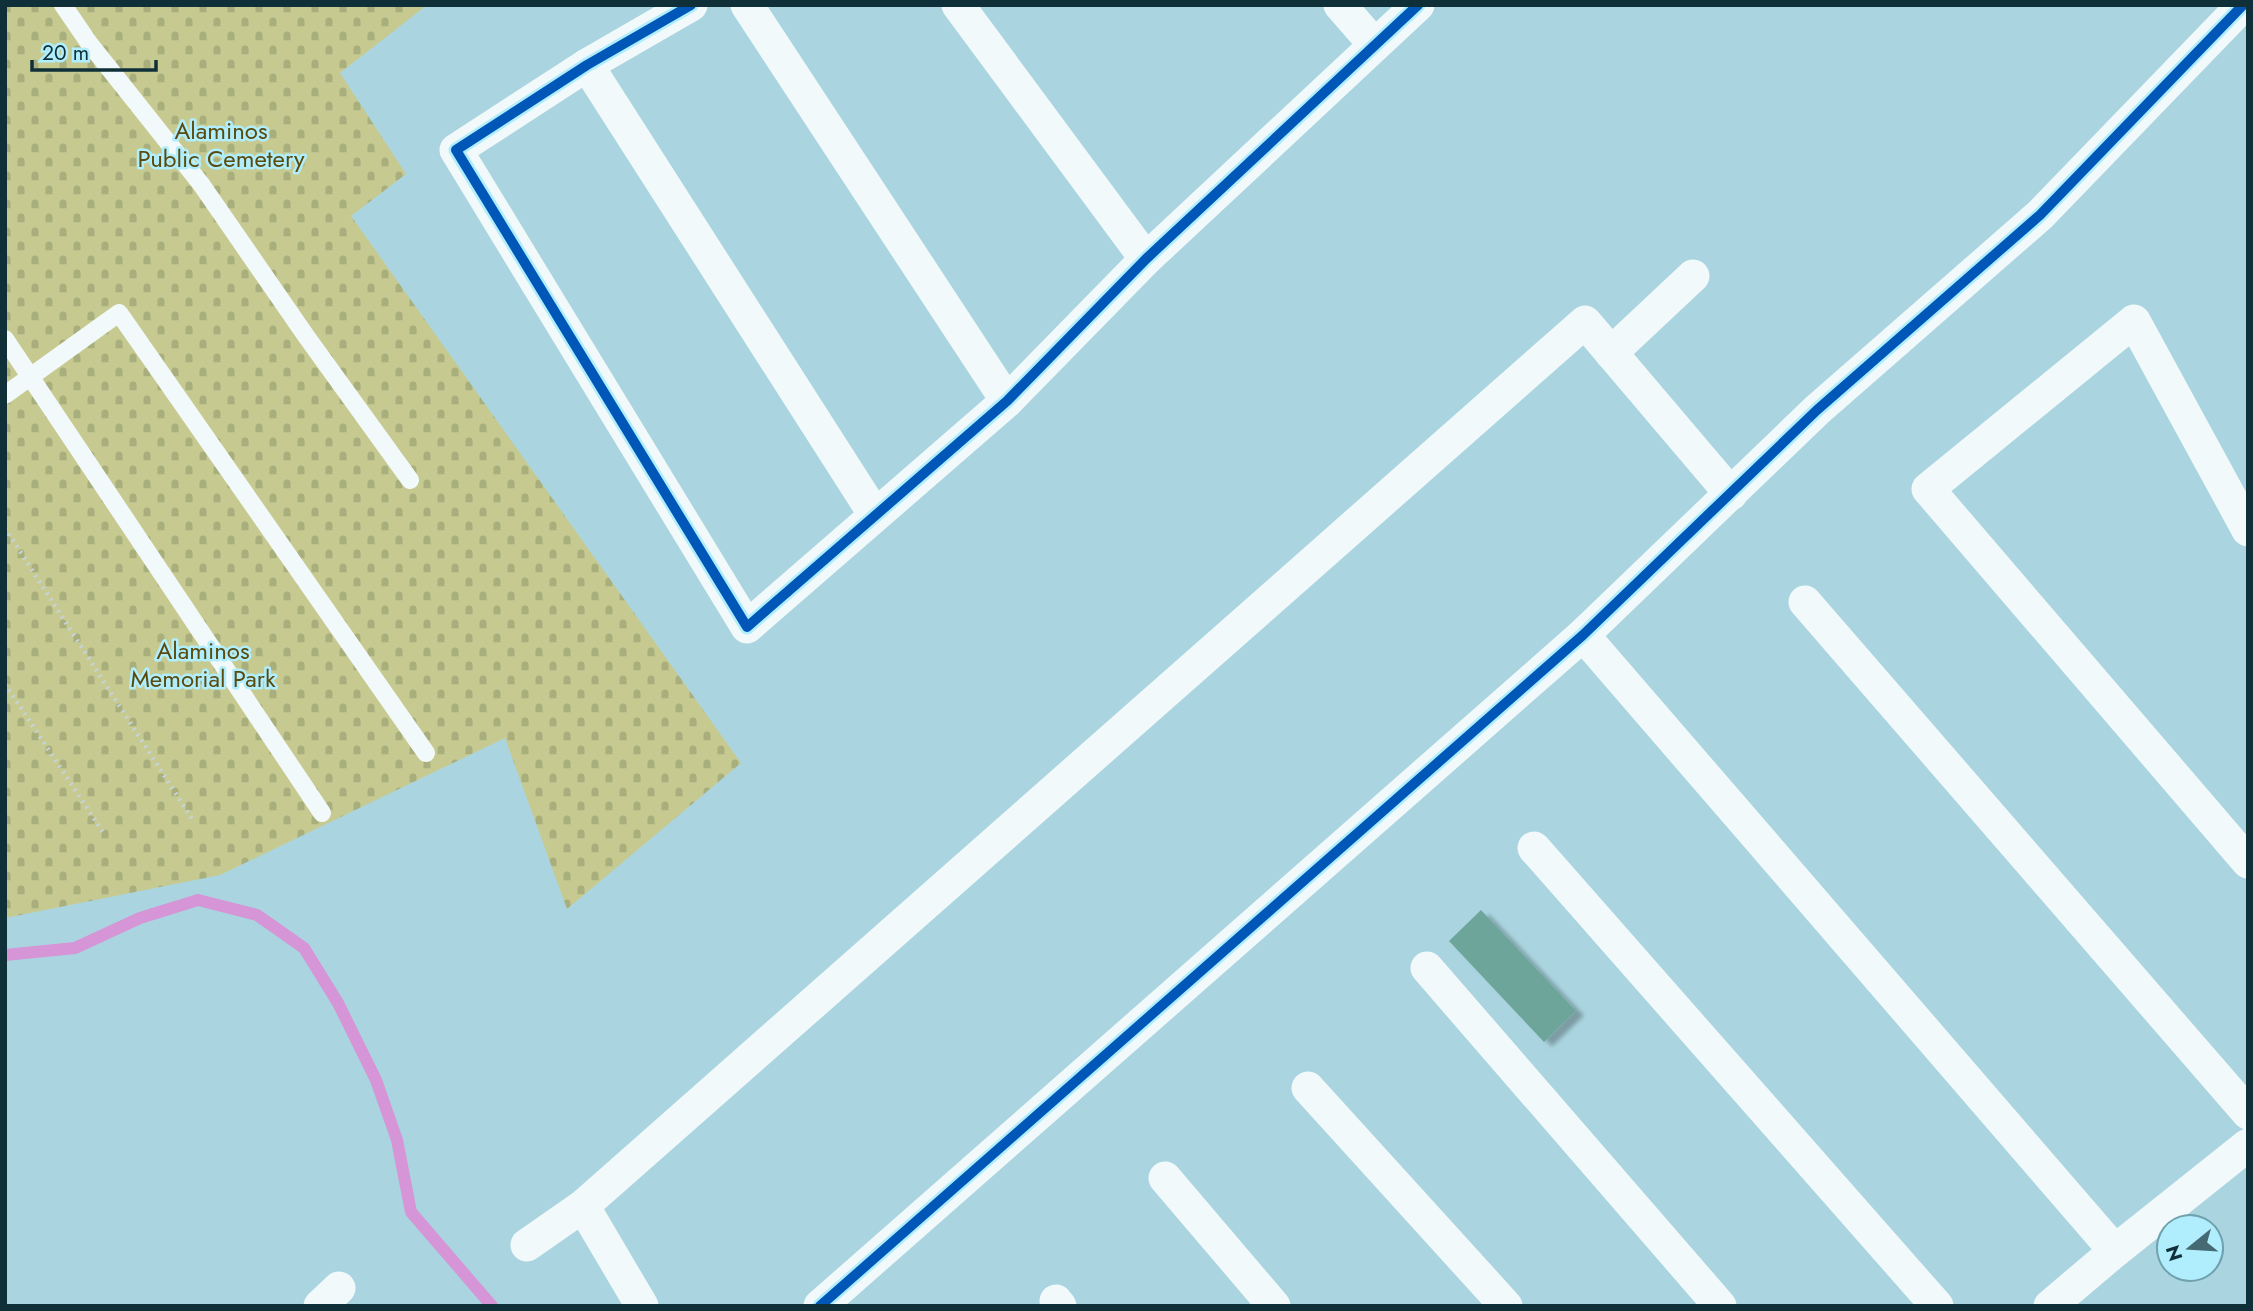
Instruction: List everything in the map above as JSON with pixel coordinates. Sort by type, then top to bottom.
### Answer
[{"type":"street","points":[[691,5],[587,65],[457,150],[747,627],[1007,401],[1146,259],[1418,5]]},
{"type":"street","points":[[747,5],[1007,401]]},
{"type":"street","points":[[958,5],[1146,259]]},
{"type":"street","points":[[1340,5],[1374,44]]},
{"type":"street","points":[[820,1306],[1583,635],[1818,410],[2040,215],[2243,5]]},
{"type":"street","points":[[587,65],[875,515]]},
{"type":"street","points":[[1611,353],[1693,276]]},
{"type":"street","points":[[2248,530],[2134,321],[1928,489],[2248,862]]},
{"type":"street","points":[[527,1245],[583,1206],[1585,322],[1731,494]]},
{"type":"street","points":[[1805,602],[2248,1113]]},
{"type":"street","points":[[1583,635],[2115,1251]]},
{"type":"street","points":[[1534,848],[1937,1306]]},
{"type":"street","points":[[1427,968],[1720,1306]]},
{"type":"street","points":[[1308,1088],[1506,1306]]},
{"type":"street","points":[[2050,1306],[2248,1145]]},
{"type":"street","points":[[1165,1178],[1274,1306]]},
{"type":"street","points":[[583,1206],[642,1306]]},
{"type":"lane","points":[[63,5],[89,43],[201,184],[410,480]]},
{"type":"lane","points":[[5,395],[118,313],[426,753]]},
{"type":"lane","points":[[5,340],[322,813]]},
{"type":"path","points":[[5,528],[194,822]]},
{"type":"path","points":[[5,684],[103,832]]},
{"type":"green space","points":[[5,5],[427,5],[340,73],[406,174],[351,216],[741,763],[567,909],[505,738],[220,875],[5,918]]},
{"type":"building","points":[[1481,910],[1576,1011],[1544,1042],[1449,941]]},
{"type":"waterway","points":[[5,955],[75,948],[140,918],[198,900],[257,915],[304,948],[338,1003],[376,1080],[397,1140],[411,1212],[492,1306]]},
{"type":"cycle path","points":[[691,5],[587,65],[456,150],[747,627],[1007,401],[1146,259],[1418,5]]},
{"type":"cycle path","points":[[820,1306],[1583,635],[1817,410],[2040,215],[2243,5]]},
{"type":"park label","name":"Alaminos Public Cemetery","points":[[221,144]]},
{"type":"park label","name":"Alaminos Memorial Park","points":[[203,664]]}]
